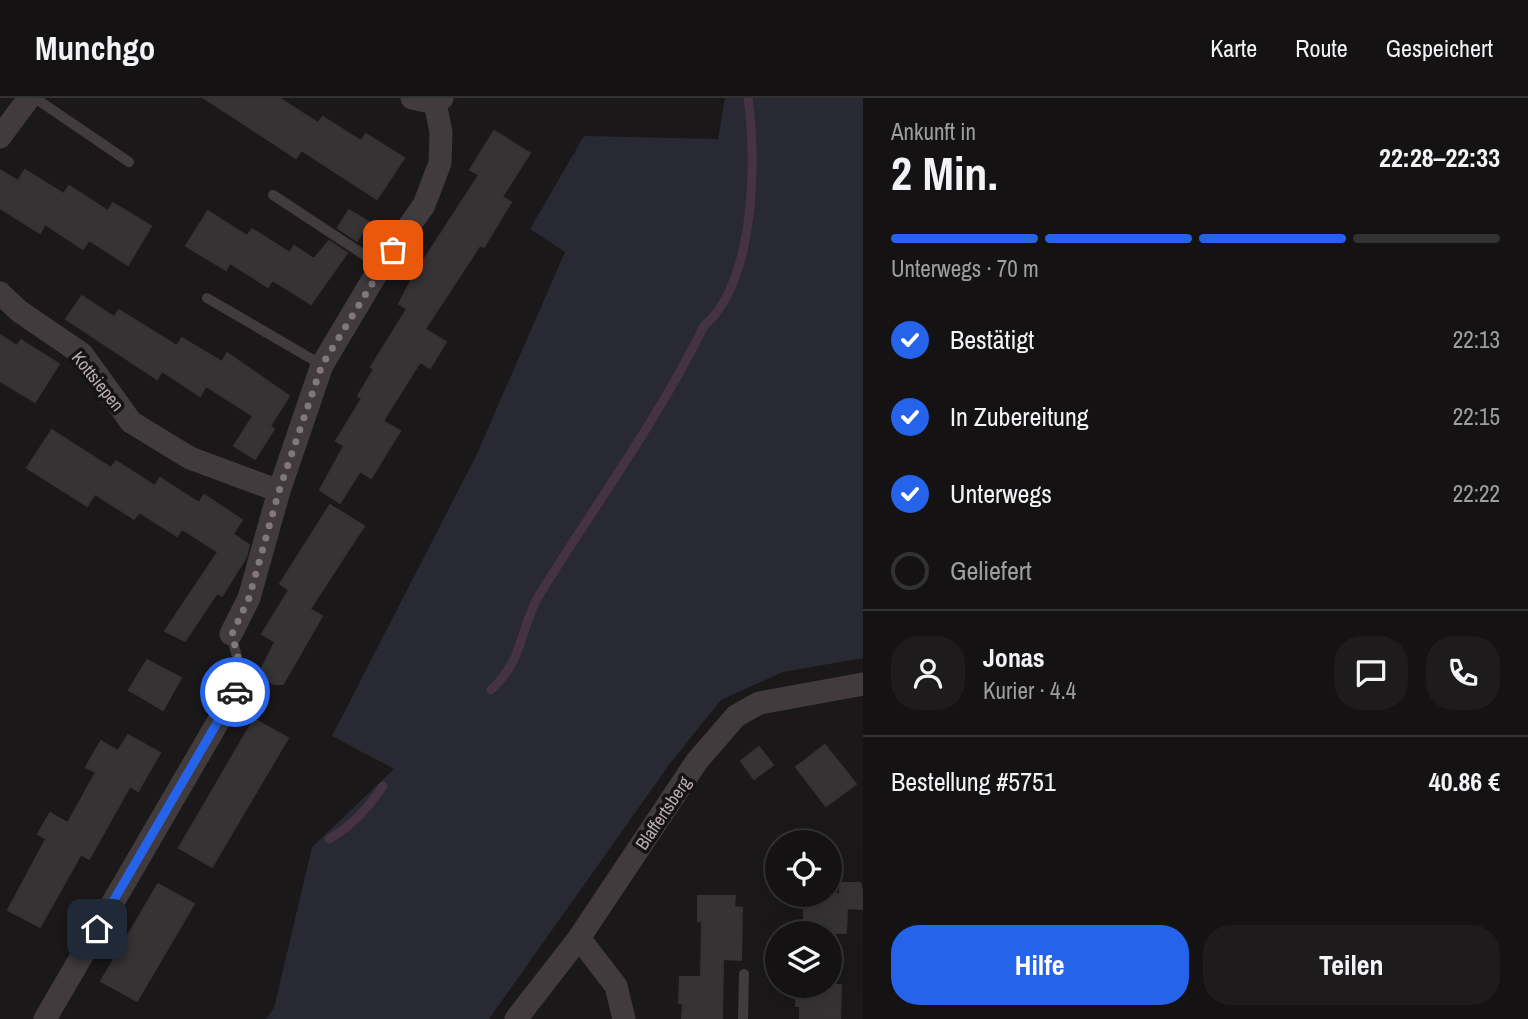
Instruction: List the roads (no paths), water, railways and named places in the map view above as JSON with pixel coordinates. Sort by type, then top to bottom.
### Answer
[{"type":"street","points":[[0,137],[29,98]]},
{"type":"street","points":[[232,634],[249,598],[279,491],[322,365],[381,266],[424,205],[440,163],[438,100],[412,98]]},
{"type":"street","name":"Kottsiepen","points":[[0,293],[82,354],[131,422],[190,458],[279,491]]},
{"type":"street","points":[[45,1019],[243,679]]},
{"type":"street","name":"Blaffertsberg","points":[[516,1019],[579,938],[698,761],[736,716],[759,703],[863,684]]},
{"type":"street","points":[[579,938],[616,986],[624,1019]]},
{"type":"lane","points":[[35,98],[129,162]]},
{"type":"lane","points":[[273,195],[381,266]]},
{"type":"lane","points":[[207,298],[322,365]]},
{"type":"lane","points":[[232,634],[243,679]]},
{"type":"lane","points":[[743,1019],[744,974]]},
{"type":"waterway","points":[[491,690],[510,667],[541,592],[647,428],[704,326],[721,306],[734,281],[743,251],[751,186],[751,124],[748,98]]},
{"type":"waterway","points":[[329,839],[359,816],[383,786]]}]
